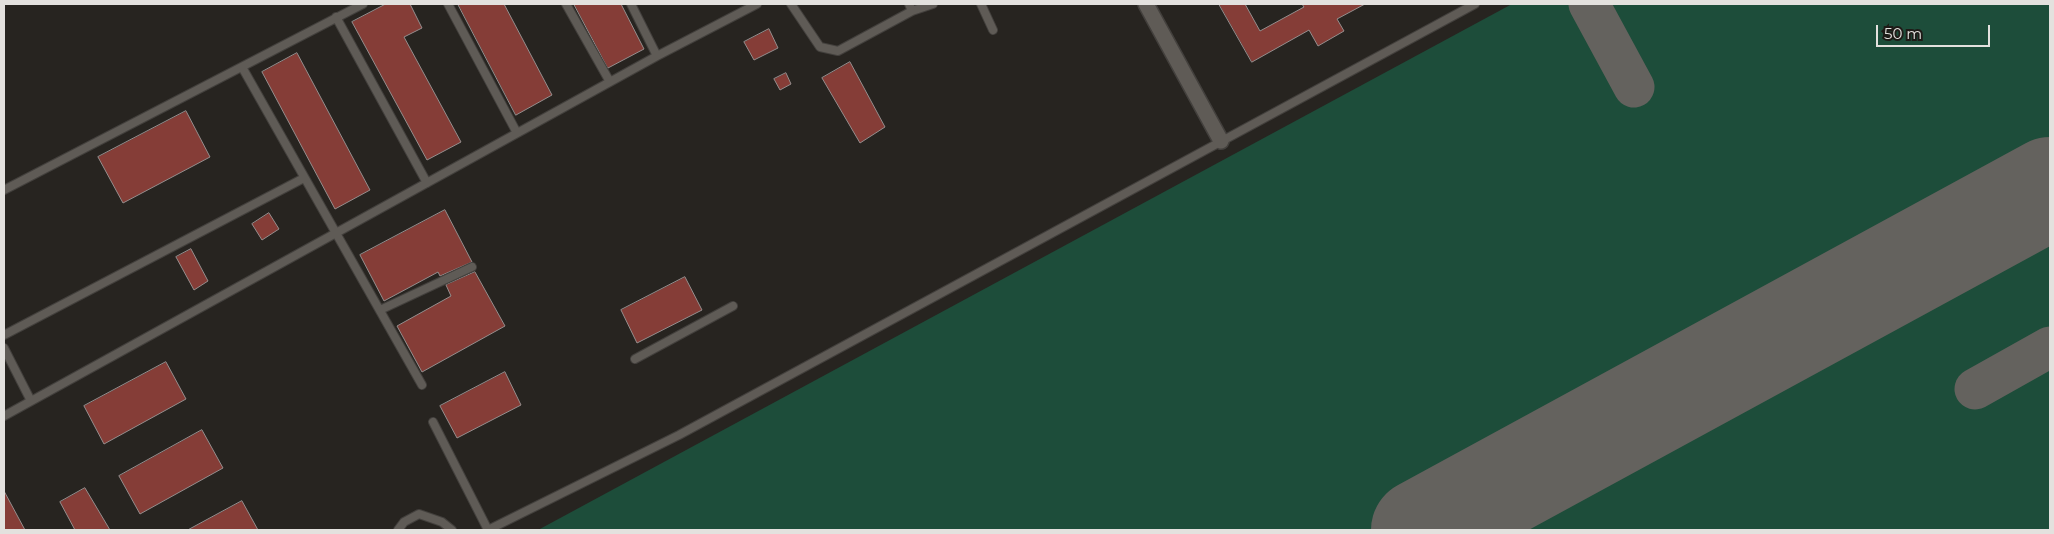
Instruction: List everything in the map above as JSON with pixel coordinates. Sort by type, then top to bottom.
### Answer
[{"type":"street","points":[[1146,4],[1221,141]]},
{"type":"lane","points":[[4,190],[363,4]]},
{"type":"lane","points":[[448,4],[518,133]]},
{"type":"lane","points":[[566,4],[610,82]]},
{"type":"lane","points":[[631,4],[658,56]]},
{"type":"lane","points":[[4,416],[427,182],[757,4]]},
{"type":"lane","points":[[791,4],[820,47],[838,51],[911,7],[933,4]]},
{"type":"lane","points":[[981,4],[993,30]]},
{"type":"lane","points":[[433,422],[488,530],[679,435],[1475,4]]},
{"type":"lane","points":[[336,17],[427,182]]},
{"type":"lane","points":[[242,66],[422,385]]},
{"type":"lane","points":[[4,335],[304,178]]},
{"type":"lane","points":[[380,310],[472,267]]},
{"type":"lane","points":[[635,359],[733,306]]},
{"type":"lane","points":[[4,348],[31,401]]},
{"type":"lane","points":[[398,530],[404,522],[419,514],[442,522],[452,530]]},
{"type":"green space","points":[[1512,4],[2050,4],[2050,530],[538,530]]},
{"type":"building","points":[[386,4],[410,4],[422,28],[404,37],[461,142],[427,160],[352,22]]},
{"type":"building","points":[[458,4],[504,4],[552,95],[516,115]]},
{"type":"building","points":[[574,4],[621,4],[644,49],[608,68]]},
{"type":"building","points":[[1219,4],[1245,4],[1260,31],[1304,7],[1302,4],[1365,4],[1337,19],[1344,31],[1318,46],[1309,30],[1252,62]]},
{"type":"building","points":[[769,29],[778,48],[754,60],[744,42]]},
{"type":"building","points":[[297,53],[370,190],[335,209],[262,72]]},
{"type":"building","points":[[850,62],[885,127],[860,143],[822,78]]},
{"type":"building","points":[[786,73],[791,84],[780,90],[774,79]]},
{"type":"building","points":[[186,111],[210,157],[123,203],[98,157]]},
{"type":"building","points":[[445,210],[472,262],[440,276],[438,272],[384,301],[360,255]]},
{"type":"building","points":[[269,213],[279,229],[262,240],[252,224]]},
{"type":"building","points":[[191,249],[208,281],[194,290],[176,257]]},
{"type":"building","points":[[475,272],[505,326],[422,372],[397,326],[451,296],[446,285]]},
{"type":"building","points":[[685,277],[702,310],[637,343],[621,310]]},
{"type":"building","points":[[166,362],[186,399],[104,444],[84,406]]},
{"type":"building","points":[[505,372],[521,405],[457,438],[440,406]]},
{"type":"building","points":[[202,430],[223,468],[140,514],[119,476]]},
{"type":"building","points":[[85,488],[110,530],[75,530],[60,502]]},
{"type":"building","points":[[4,491],[25,530],[4,530]]},
{"type":"building","points":[[242,501],[258,530],[188,530]]},
{"type":"taxiway","points":[[1589,4],[1634,87]]},
{"type":"taxiway","points":[[1975,389],[2050,347]]},
{"type":"runway","points":[[1422,530],[2050,188]]}]
